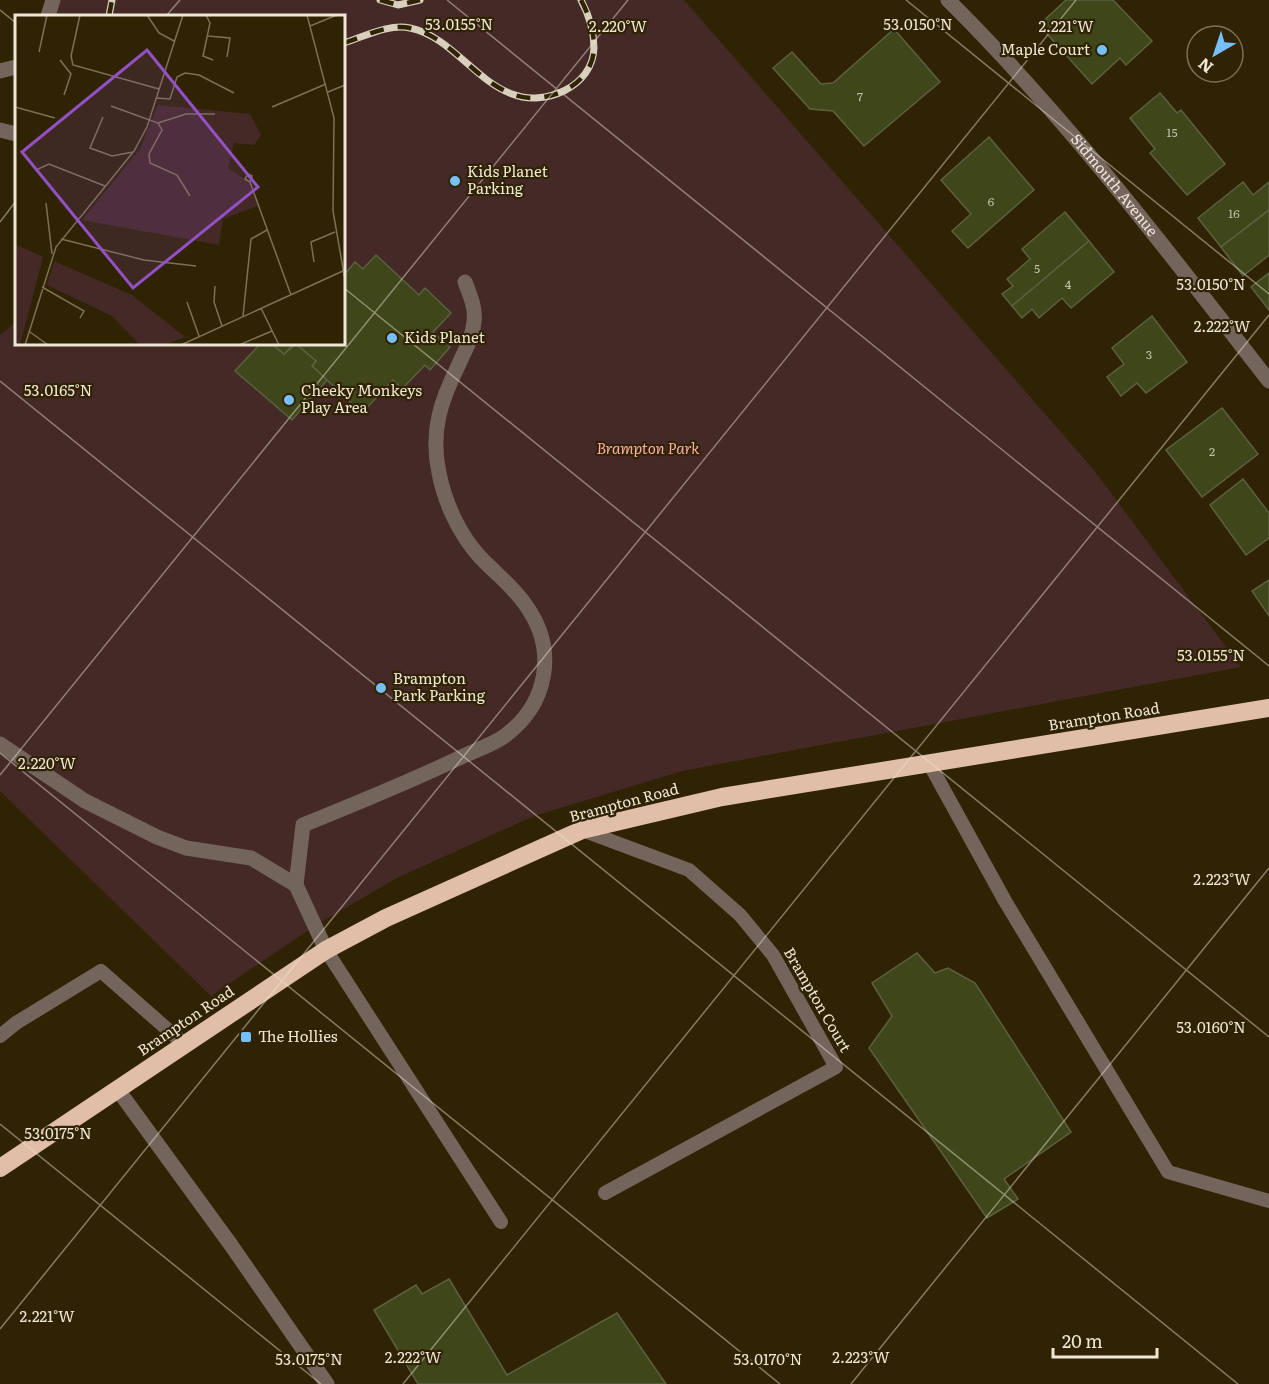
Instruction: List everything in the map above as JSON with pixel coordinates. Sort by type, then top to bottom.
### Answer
[{"type":"highway","name":"Brampton Road","points":[[0,1168],[326,950],[386,918],[582,830],[722,797],[1269,708]]},
{"type":"street","points":[[48,15],[53,0]]},
{"type":"street","name":"Sidmouth Avenue","points":[[948,0],[1057,117],[1160,240],[1269,381]]},
{"type":"street","points":[[0,71],[15,67]]},
{"type":"street","points":[[0,130],[15,134]]},
{"type":"street","points":[[326,950],[296,885],[303,825],[409,782],[505,736],[522,721],[536,700],[544,679],[547,663],[544,642],[528,608],[464,535],[451,512],[439,472],[436,423],[442,399],[471,338],[475,320],[465,282]]},
{"type":"street","points":[[0,744],[85,801],[157,837],[186,848],[251,858],[296,885]]},
{"type":"street","points":[[118,1090],[231,1245],[327,1384]]},
{"type":"lane","points":[[929,763],[1005,902],[1168,1172],[1269,1202]]},
{"type":"lane","name":"Brampton Court","points":[[582,830],[688,870],[740,915],[773,955],[836,1067],[605,1193]]},
{"type":"lane","points":[[326,950],[501,1222]]},
{"type":"lane","points":[[0,1036],[16,1023],[101,971],[184,1044]]},
{"type":"green space","name":"Brampton Park","points":[[57,0],[684,0],[1093,469],[1241,667],[682,771],[534,816],[397,878],[316,925],[211,996],[0,791],[0,335],[15,323],[15,345],[345,345],[345,15],[51,15]]},
{"type":"building","name":"Maple Court","points":[[1066,0],[1113,0],[1152,41],[1126,65],[1120,58],[1092,84],[1039,25]]},
{"type":"building","points":[[894,29],[940,82],[864,146],[833,111],[810,109],[773,68],[792,52],[821,84],[833,83]]},
{"type":"building","points":[[1160,93],[1177,113],[1181,110],[1225,164],[1187,195],[1150,153],[1155,149],[1130,118]]},
{"type":"building","points":[[989,137],[1034,190],[968,248],[952,231],[971,214],[941,180]]},
{"type":"building","points":[[1243,182],[1253,195],[1269,182],[1269,210],[1221,247],[1198,218]]},
{"type":"building","points":[[1269,210],[1269,255],[1243,276],[1221,247]]},
{"type":"building","points":[[1065,212],[1089,241],[1012,306],[1002,294],[1013,286],[1007,279],[1030,259],[1022,249]]},
{"type":"building","points":[[1089,241],[1114,272],[1071,308],[1062,298],[1039,318],[1032,309],[1022,318],[1012,306]]},
{"type":"building","name":"Kids Planet","points":[[376,255],[419,295],[425,288],[451,313],[433,332],[450,347],[430,370],[425,365],[402,389],[393,380],[362,413],[312,366],[316,361],[297,345],[345,345],[345,274],[355,262],[363,269]]},
{"type":"building","points":[[1269,273],[1269,310],[1251,287]]},
{"type":"building","points":[[1152,316],[1187,362],[1146,393],[1137,383],[1121,396],[1107,377],[1124,364],[1112,348]]},
{"type":"building","name":"Cheeky Monkeys Play Area","points":[[259,345],[273,345],[284,354],[297,345],[316,361],[312,366],[327,380],[292,420],[235,371]]},
{"type":"building","points":[[273,345],[293,345],[284,354]]},
{"type":"building","points":[[1222,408],[1258,454],[1202,497],[1166,450]]},
{"type":"building","points":[[1243,479],[1269,513],[1269,538],[1246,555],[1210,505]]},
{"type":"building","points":[[1269,580],[1269,616],[1252,591]]},
{"type":"building","points":[[917,953],[935,973],[948,968],[975,983],[1071,1132],[1004,1179],[1018,1199],[987,1218],[869,1048],[892,1016],[872,983]]},
{"type":"building","points":[[449,1279],[507,1375],[617,1313],[666,1384],[418,1384],[374,1310],[416,1285],[422,1294]]},
{"type":"railway","points":[[109,15],[112,0]]},
{"type":"railway","points":[[380,0],[398,5],[420,0]]},
{"type":"railway","points":[[345,43],[385,29],[410,28],[437,40],[498,87],[512,94],[538,98],[565,90],[576,83],[592,62],[593,35],[589,17],[581,0]]},
{"type":"place","name":"Maple Court","points":[[1102,50]]},
{"type":"place","name":"Kids Planet Parking","points":[[455,181]]},
{"type":"place","name":"Kids Planet","points":[[392,338]]},
{"type":"place","name":"Cheeky Monkeys Play Area","points":[[289,400]]},
{"type":"place","name":"Brampton Park Parking","points":[[381,688]]},
{"type":"place","name":"The Hollies","points":[[246,1037]]}]
